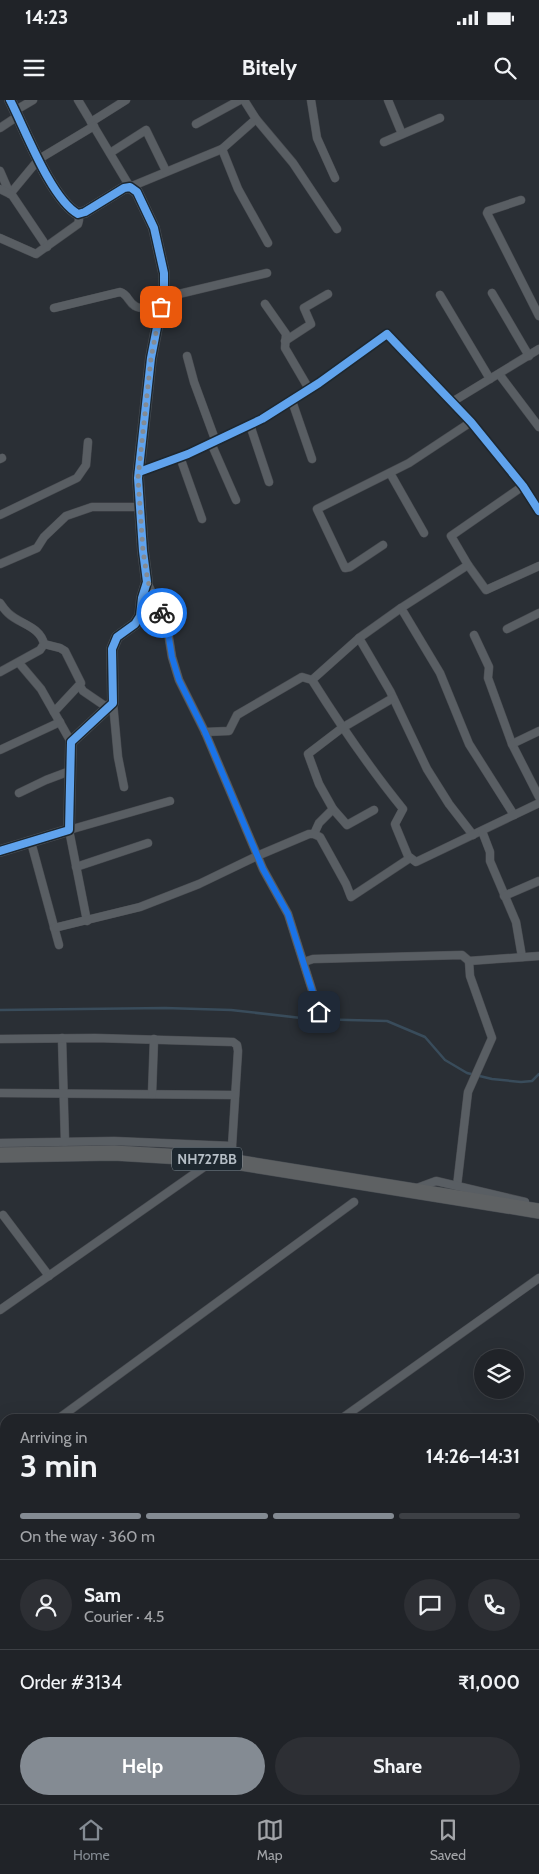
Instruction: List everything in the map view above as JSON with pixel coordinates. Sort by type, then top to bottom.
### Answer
[{"type":"highway","name":"NH727BB","points":[[0,1155],[114,1153],[223,1160],[539,1211]]},
{"type":"street","points":[[0,128],[14,109],[33,100]]},
{"type":"street","points":[[78,100],[130,187],[137,192],[154,228],[164,273],[162,302],[151,358],[139,472],[140,507],[148,582],[167,626],[172,657],[179,680],[205,732],[263,869],[288,914],[319,1012]]},
{"type":"street","points":[[10,194],[40,159],[126,100]]},
{"type":"street","points":[[196,124],[238,100],[293,163],[337,229]]},
{"type":"street","points":[[311,100],[318,144],[335,178]]},
{"type":"street","points":[[388,100],[402,134]]},
{"type":"street","points":[[0,238],[36,254],[78,224],[79,220],[78,214],[68,207],[54,189],[14,109]]},
{"type":"street","points":[[384,142],[440,118]]},
{"type":"street","points":[[78,214],[85,212],[124,188],[222,149],[256,119]]},
{"type":"street","points":[[110,153],[146,130],[166,171]]},
{"type":"street","points":[[222,149],[238,189],[268,244]]},
{"type":"street","points":[[0,171],[10,194],[47,247]]},
{"type":"street","points":[[0,189],[10,194]]},
{"type":"street","points":[[521,200],[488,211],[487,214],[539,316]]},
{"type":"street","points":[[54,308],[120,292],[126,295],[132,304],[139,308],[267,273]]},
{"type":"street","points":[[492,293],[529,356]]},
{"type":"street","points":[[285,341],[311,324],[304,311],[305,307],[328,294]]},
{"type":"street","points":[[440,296],[490,379]]},
{"type":"street","points":[[265,304],[286,334],[286,348],[309,389]]},
{"type":"street","points":[[139,472],[180,457],[250,425],[292,401],[385,334],[389,334],[471,422],[523,486],[539,510]]},
{"type":"street","points":[[452,402],[539,350]]},
{"type":"street","points":[[187,356],[213,443],[236,500]]},
{"type":"street","points":[[499,374],[539,427]]},
{"type":"street","points":[[292,401],[312,459]]},
{"type":"street","points":[[383,545],[350,567],[345,568],[316,511],[322,506],[409,463],[471,422]]},
{"type":"street","points":[[250,425],[269,482]]},
{"type":"street","points":[[0,516],[80,475],[86,465],[88,442]]},
{"type":"street","points":[[180,457],[202,519]]},
{"type":"street","points":[[390,472],[424,533]]},
{"type":"street","points":[[523,486],[451,536],[468,565],[486,590],[539,566]]},
{"type":"street","points":[[0,564],[37,548],[44,537],[66,516],[92,507],[140,507]]},
{"type":"street","points":[[312,680],[359,638],[401,608],[468,565]]},
{"type":"street","points":[[124,787],[118,757],[113,703],[112,650],[117,637],[135,624],[140,616],[142,598],[148,582]]},
{"type":"street","points":[[0,603],[8,614],[30,626],[42,638],[44,644]]},
{"type":"street","points":[[401,608],[440,673],[469,744],[514,815]]},
{"type":"street","points":[[508,629],[539,613]]},
{"type":"street","points":[[474,636],[490,667],[488,678],[512,744],[539,797]]},
{"type":"street","points":[[359,638],[393,698],[431,776],[449,804],[473,835]]},
{"type":"street","points":[[44,644],[65,651],[84,691],[105,706],[113,703]]},
{"type":"street","points":[[0,672],[40,650],[44,644]]},
{"type":"street","points":[[19,663],[41,689],[71,742],[69,830],[87,921]]},
{"type":"street","points":[[205,732],[229,731],[237,715],[302,677],[312,680],[370,768],[403,808],[396,828],[410,858],[416,862],[539,803]]},
{"type":"street","points":[[54,712],[80,686]]},
{"type":"street","points":[[374,810],[347,826],[333,810],[319,784],[308,754],[342,728],[393,698]]},
{"type":"street","points":[[71,742],[113,703]]},
{"type":"street","points":[[0,750],[60,722]]},
{"type":"street","points":[[512,744],[539,730]]},
{"type":"street","points":[[18,793],[61,774],[70,772]]},
{"type":"street","points":[[0,851],[170,801]]},
{"type":"street","points":[[314,834],[319,823],[333,810]]},
{"type":"street","points":[[482,831],[490,852],[490,862],[516,922],[522,957]]},
{"type":"street","points":[[54,928],[140,907],[199,884],[309,834],[320,837],[351,897],[410,858]]},
{"type":"street","points":[[31,842],[59,945]]},
{"type":"street","points":[[76,867],[148,843]]},
{"type":"street","points":[[504,896],[539,881]]},
{"type":"street","points":[[304,962],[313,959],[462,955],[469,961],[539,956]]},
{"type":"street","points":[[456,1186],[468,1092],[488,1051],[492,1038],[470,976],[469,961]]},
{"type":"street","points":[[0,1039],[62,1038],[235,1043],[238,1051],[232,1146],[223,1160],[0,1310]]},
{"type":"street","points":[[62,1038],[65,1142]]},
{"type":"street","points":[[152,1094],[154,1040]]},
{"type":"street","points":[[0,1093],[65,1092],[235,1095]]},
{"type":"street","points":[[0,1143],[165,1142],[232,1146]]},
{"type":"street","points":[[412,1190],[436,1181],[539,1205]]},
{"type":"street","points":[[65,1414],[354,1202]]},
{"type":"street","points":[[3,1214],[49,1276]]},
{"type":"street","points":[[347,1414],[539,1278]]},
{"type":"waterway","points":[[0,1010],[165,1008],[231,1010],[310,1019],[387,1021],[425,1037],[445,1060],[467,1073],[492,1079],[521,1082],[532,1081],[539,1074]]},
{"type":"cycle path","points":[[0,851],[69,830],[71,742],[113,703],[112,649],[117,637],[135,624],[140,616],[142,598],[147,582],[138,478],[151,358],[164,291],[164,273],[154,228],[137,192],[130,187],[124,188],[85,212],[78,214],[58,194],[49,179],[10,100]]},
{"type":"cycle path","points":[[139,472],[188,454],[262,419],[319,383],[387,334],[471,422],[523,486],[539,511]]},
{"type":"way so far","points":[[161,307],[151,358],[138,478],[143,551],[148,582],[162,613]]},
{"type":"route","points":[[162,613],[167,626],[172,657],[179,680],[205,732],[263,869],[282,900],[288,914],[319,1012]]}]
